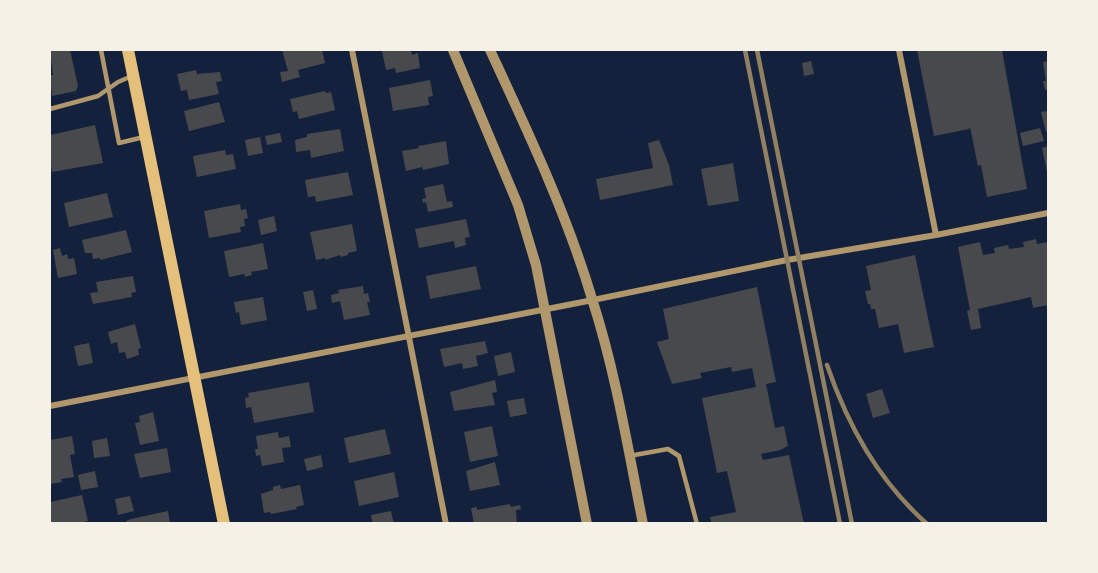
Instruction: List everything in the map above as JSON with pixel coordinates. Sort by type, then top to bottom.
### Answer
[{"type":"main road","points":[[128,50],[224,524]]},
{"type":"street","points":[[352,50],[446,524]]},
{"type":"street","points":[[453,50],[518,205],[536,265],[587,524]]},
{"type":"street","points":[[490,50],[556,194],[593,300],[615,382],[643,524]]},
{"type":"street","points":[[899,50],[936,235]]},
{"type":"street","points":[[50,406],[787,260],[936,235],[1048,213]]},
{"type":"lane","points":[[101,50],[119,143],[146,136]]},
{"type":"lane","points":[[50,109],[98,96],[134,75]]},
{"type":"lane","points":[[629,456],[668,449],[679,456],[696,524]]},
{"type":"building","points":[[50,50],[70,50],[78,86],[76,91],[52,96],[50,75],[53,75]]},
{"type":"building","points":[[282,50],[322,50],[325,63],[298,70],[300,77],[282,82],[280,72],[288,71]]},
{"type":"building","points":[[411,50],[412,55],[418,53],[420,68],[396,73],[395,68],[386,70],[382,51]]},
{"type":"building","points":[[917,50],[1002,50],[1027,189],[987,197],[970,127],[934,136]]},
{"type":"building","points":[[811,61],[814,74],[804,76],[802,63]]},
{"type":"building","points":[[1048,61],[1048,89],[1045,90],[1043,62]]},
{"type":"building","points":[[196,70],[197,74],[220,72],[222,81],[216,82],[219,94],[189,100],[187,90],[181,91],[177,74]]},
{"type":"building","points":[[430,80],[433,96],[428,97],[429,105],[393,111],[389,88]]},
{"type":"building","points":[[325,91],[326,93],[331,92],[335,110],[299,119],[297,111],[293,112],[290,99]]},
{"type":"building","points":[[219,102],[225,122],[189,131],[184,111]]},
{"type":"building","points":[[1048,111],[1048,131],[1046,132],[1041,112]]},
{"type":"building","points":[[95,125],[103,163],[52,172],[50,135]]},
{"type":"building","points":[[1040,128],[1044,141],[1023,146],[1020,133]]},
{"type":"building","points":[[340,129],[344,151],[311,158],[310,150],[296,152],[295,140],[307,137],[307,134]]},
{"type":"building","points":[[280,133],[282,142],[267,145],[265,136]]},
{"type":"building","points":[[260,137],[263,153],[248,156],[245,140]]},
{"type":"building","points":[[659,140],[669,165],[673,185],[600,200],[596,179],[653,168],[648,143]]},
{"type":"building","points":[[446,141],[449,164],[406,171],[402,151]]},
{"type":"building","points":[[1048,146],[1048,172],[1047,172],[1042,148]]},
{"type":"building","points":[[225,150],[226,155],[233,154],[236,169],[197,177],[193,156]]},
{"type":"building","points":[[733,163],[739,201],[708,206],[701,169]]},
{"type":"building","points":[[348,172],[353,195],[316,202],[315,196],[308,197],[305,180]]},
{"type":"building","points":[[443,184],[447,202],[452,201],[453,207],[428,212],[426,202],[423,203],[422,199],[426,198],[424,188]]},
{"type":"building","points":[[107,193],[113,217],[69,227],[64,203]]},
{"type":"building","points":[[240,204],[241,210],[246,209],[248,218],[244,219],[245,226],[240,227],[241,232],[209,238],[204,211]]},
{"type":"building","points":[[274,216],[277,231],[261,235],[258,220]]},
{"type":"building","points":[[466,219],[470,237],[465,238],[466,245],[455,248],[454,241],[419,248],[415,229]]},
{"type":"building","points":[[352,224],[357,251],[341,257],[340,255],[325,260],[325,258],[316,260],[310,232]]},
{"type":"building","points":[[126,230],[132,252],[100,260],[100,258],[93,259],[92,253],[85,253],[82,240]]},
{"type":"building","points":[[1036,239],[1037,244],[1048,242],[1048,305],[1033,308],[1031,297],[978,309],[981,328],[971,330],[967,311],[970,310],[958,247],[980,242],[983,255],[995,253],[994,248],[1008,245],[1009,249],[1024,247],[1023,242]]},
{"type":"building","points":[[263,243],[268,269],[251,272],[252,275],[245,277],[244,274],[229,277],[224,251]]},
{"type":"building","points":[[60,248],[62,256],[67,254],[68,259],[74,258],[77,274],[58,278],[53,250]]},
{"type":"building","points":[[915,255],[934,347],[904,353],[898,324],[879,328],[875,309],[871,309],[868,304],[865,291],[871,290],[866,266]]},
{"type":"building","points":[[476,266],[481,289],[430,299],[426,276]]},
{"type":"building","points":[[133,276],[136,292],[131,293],[132,297],[93,304],[90,293],[98,292],[96,282]]},
{"type":"building","points":[[363,286],[364,294],[368,293],[370,302],[367,302],[370,315],[344,320],[340,301],[332,303],[331,295],[339,293],[338,290]]},
{"type":"building","points":[[757,287],[776,382],[766,384],[775,428],[784,426],[788,446],[761,454],[763,460],[789,455],[804,524],[712,524],[710,517],[736,512],[727,471],[717,473],[702,398],[756,387],[752,368],[732,372],[731,367],[700,373],[702,378],[672,384],[657,342],[669,339],[663,309]]},
{"type":"building","points":[[313,290],[317,309],[307,311],[303,292]]},
{"type":"building","points":[[263,297],[267,320],[241,325],[239,312],[236,313],[234,302]]},
{"type":"building","points":[[135,324],[141,348],[138,349],[139,355],[127,359],[125,352],[119,353],[117,342],[111,344],[108,332]]},
{"type":"building","points":[[485,341],[488,353],[476,356],[478,366],[463,369],[462,363],[444,367],[440,349]]},
{"type":"building","points":[[89,343],[93,363],[78,366],[74,346]]},
{"type":"building","points":[[511,352],[515,372],[498,376],[494,356]]},
{"type":"building","points":[[495,380],[497,392],[492,393],[495,405],[454,411],[450,392]]},
{"type":"building","points":[[309,382],[314,412],[254,423],[251,407],[246,408],[245,398],[249,397],[248,393]]},
{"type":"building","points":[[882,389],[890,413],[873,418],[866,394]]},
{"type":"building","points":[[524,398],[527,414],[510,417],[507,401]]},
{"type":"building","points":[[153,412],[159,441],[140,445],[135,423],[140,422],[139,416]]},
{"type":"building","points":[[492,426],[498,456],[470,462],[464,432]]},
{"type":"building","points":[[385,429],[391,454],[349,463],[344,438]]},
{"type":"building","points":[[278,432],[279,438],[289,436],[291,447],[282,448],[284,462],[262,466],[260,455],[256,456],[255,449],[258,449],[256,436]]},
{"type":"building","points":[[72,436],[75,454],[70,455],[74,477],[50,484],[50,440]]},
{"type":"building","points":[[107,438],[110,456],[94,458],[92,441]]},
{"type":"building","points":[[167,448],[171,472],[140,478],[134,454]]},
{"type":"building","points":[[321,455],[323,467],[307,471],[304,459]]},
{"type":"building","points":[[495,462],[500,485],[470,491],[466,471]]},
{"type":"building","points":[[95,471],[98,487],[81,490],[78,475]]},
{"type":"building","points":[[394,472],[399,497],[359,506],[354,481]]},
{"type":"building","points":[[280,485],[281,489],[300,485],[304,505],[296,507],[297,509],[271,514],[270,512],[264,513],[261,494]]},
{"type":"building","points":[[82,495],[88,521],[77,524],[50,524],[50,502]]},
{"type":"building","points":[[130,496],[134,511],[118,515],[115,499]]},
{"type":"building","points":[[510,504],[511,507],[520,505],[521,509],[516,510],[517,524],[474,524],[471,508],[477,507],[477,510]]},
{"type":"building","points":[[168,511],[170,524],[127,524],[126,521],[131,519]]},
{"type":"building","points":[[391,511],[394,524],[373,524],[371,515]]},
{"type":"railway","points":[[745,50],[840,524]]},
{"type":"railway","points":[[757,50],[852,524]]},
{"type":"railway","points":[[827,365],[835,388],[867,451],[894,489],[927,524]]}]
